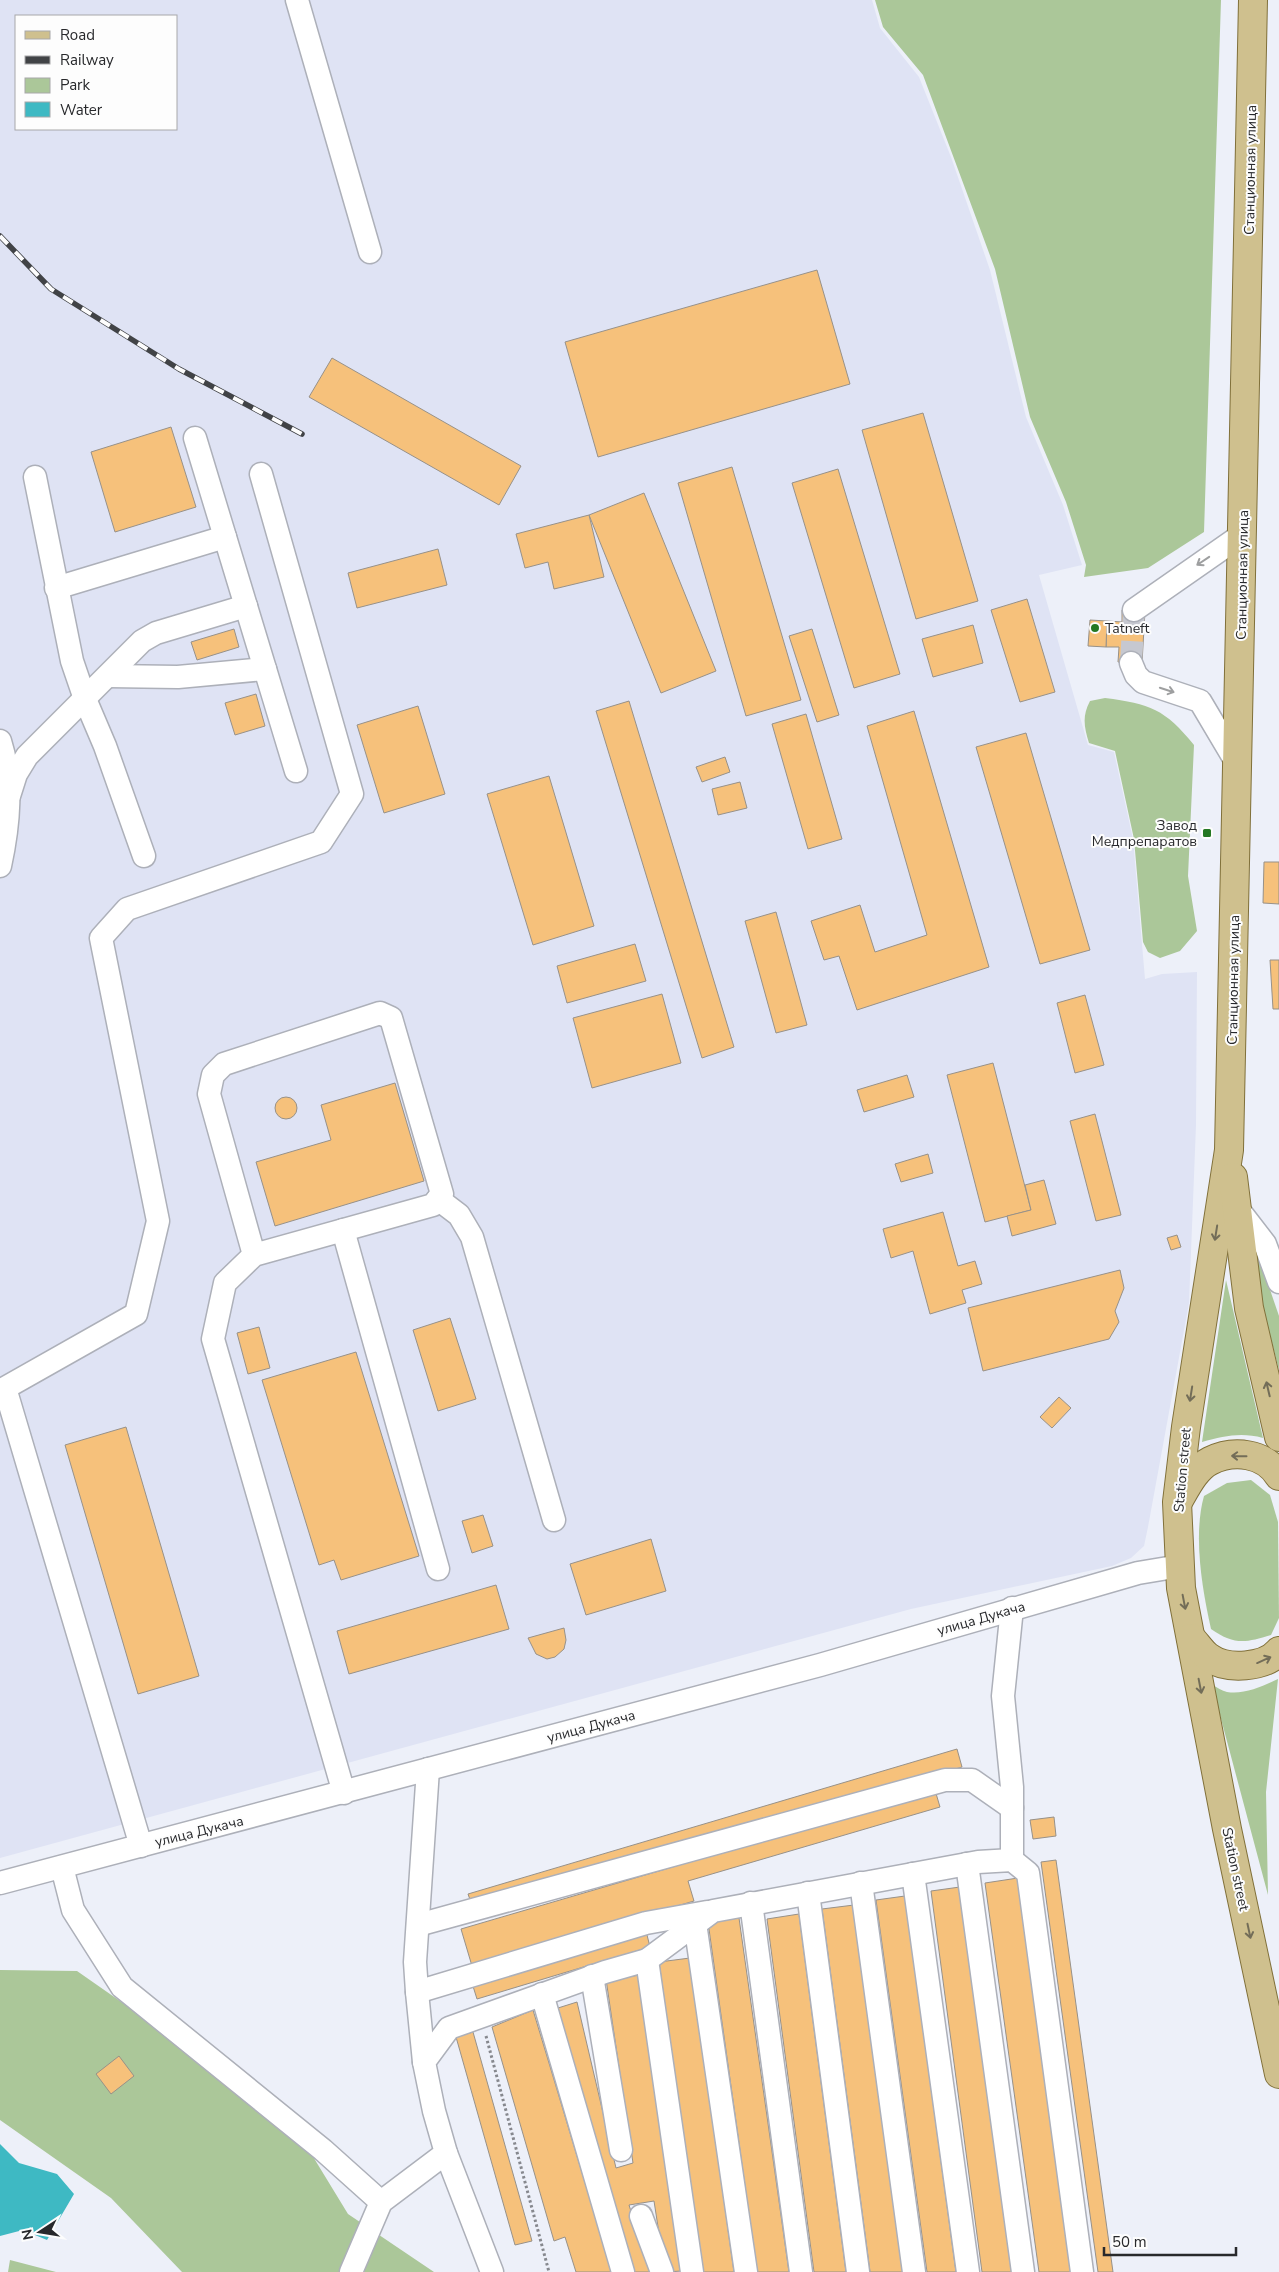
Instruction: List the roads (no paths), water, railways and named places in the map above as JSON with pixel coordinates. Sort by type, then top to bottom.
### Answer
[{"type":"main road","name":"Станционная улица","points":[[1229,1150],[1253,0]]},
{"type":"main road","points":[[1229,1150],[1238,1209],[1249,1308],[1279,1437]]},
{"type":"main road","name":"Station street","points":[[1229,1150],[1186,1427],[1177,1502],[1180,1566],[1182,1588],[1227,1829],[1279,2074]]},
{"type":"main road","points":[[1177,1502],[1194,1476],[1210,1461],[1233,1454],[1257,1457],[1272,1465],[1279,1476]]},
{"type":"main road","points":[[1191,1638],[1210,1658],[1229,1665],[1259,1663],[1279,1651]]},
{"type":"street","points":[[296,0],[370,252]]},
{"type":"street","points":[[195,438],[296,771]]},
{"type":"street","points":[[141,1846],[5,1388],[136,1314],[158,1221],[101,938],[127,909],[320,842],[352,794],[261,474]]},
{"type":"street","points":[[35,478],[72,661],[85,700],[105,746],[144,856]]},
{"type":"street","points":[[1134,610],[1243,534]]},
{"type":"street","points":[[56,588],[225,537]]},
{"type":"street","points":[[9,796],[16,774],[27,756],[85,700],[133,648],[156,633],[246,606]]},
{"type":"street","points":[[1131,663],[1136,675],[1143,682],[1200,701],[1238,765]]},
{"type":"street","points":[[108,676],[184,677],[264,668]]},
{"type":"street","points":[[0,741],[5,758],[9,796],[6,835],[0,866]]},
{"type":"street","points":[[254,1255],[209,1094],[213,1075],[224,1064],[380,1013],[391,1018],[442,1194],[433,1205],[254,1255],[226,1283],[213,1339],[344,1793]]},
{"type":"street","points":[[438,1199],[459,1215],[472,1237],[554,1520]]},
{"type":"street","points":[[1238,1209],[1266,1244],[1279,1282]]},
{"type":"street","points":[[343,1230],[438,1569]]},
{"type":"street","name":"улица Дукача","points":[[3,1877],[62,1867],[344,1793],[820,1665],[1012,1608],[1138,1574],[1180,1566]]},
{"type":"street","points":[[1012,1608],[1003,1696],[1012,1808],[1012,1860]]},
{"type":"street","points":[[428,1769],[415,1968],[424,2062],[434,2111],[446,2153],[492,2272]]},
{"type":"street","points":[[418,1925],[945,1780],[972,1780],[1012,1808]]},
{"type":"street","points":[[417,1992],[646,1923],[704,1917],[751,1904],[808,1893],[967,1864],[1012,1860],[1028,1873],[1082,2272]]},
{"type":"street","points":[[967,1864],[1023,2272]]},
{"type":"street","points":[[62,1867],[73,1910],[122,1987],[323,2150],[381,2202]]},
{"type":"street","points":[[913,1874],[968,2272]]},
{"type":"street","points":[[861,1884],[914,2272]]},
{"type":"street","points":[[808,1893],[858,2272]]},
{"type":"street","points":[[751,1904],[801,2272]]},
{"type":"street","points":[[424,2062],[449,2028],[592,1976],[647,1960],[704,1917]]},
{"type":"street","points":[[704,1917],[746,2272]]},
{"type":"street","points":[[647,1960],[692,2272]]},
{"type":"street","points":[[592,1976],[621,2150]]},
{"type":"street","points":[[542,1994],[623,2272]]},
{"type":"street","points":[[351,2272],[381,2202],[446,2153]]},
{"type":"street","points":[[641,2216],[662,2272]]},
{"type":"water","points":[[0,2144],[19,2163],[57,2174],[74,2194],[47,2240],[23,2230],[0,2236]]},
{"type":"tunnel","points":[[1131,663],[1134,610]]},
{"type":"railway","points":[[0,236],[51,289],[179,369],[302,434]]},
{"type":"place","name":"Tatneft","points":[[1095,628]]},
{"type":"place","name":"Завод Медпрепаратов","points":[[1207,833]]}]
